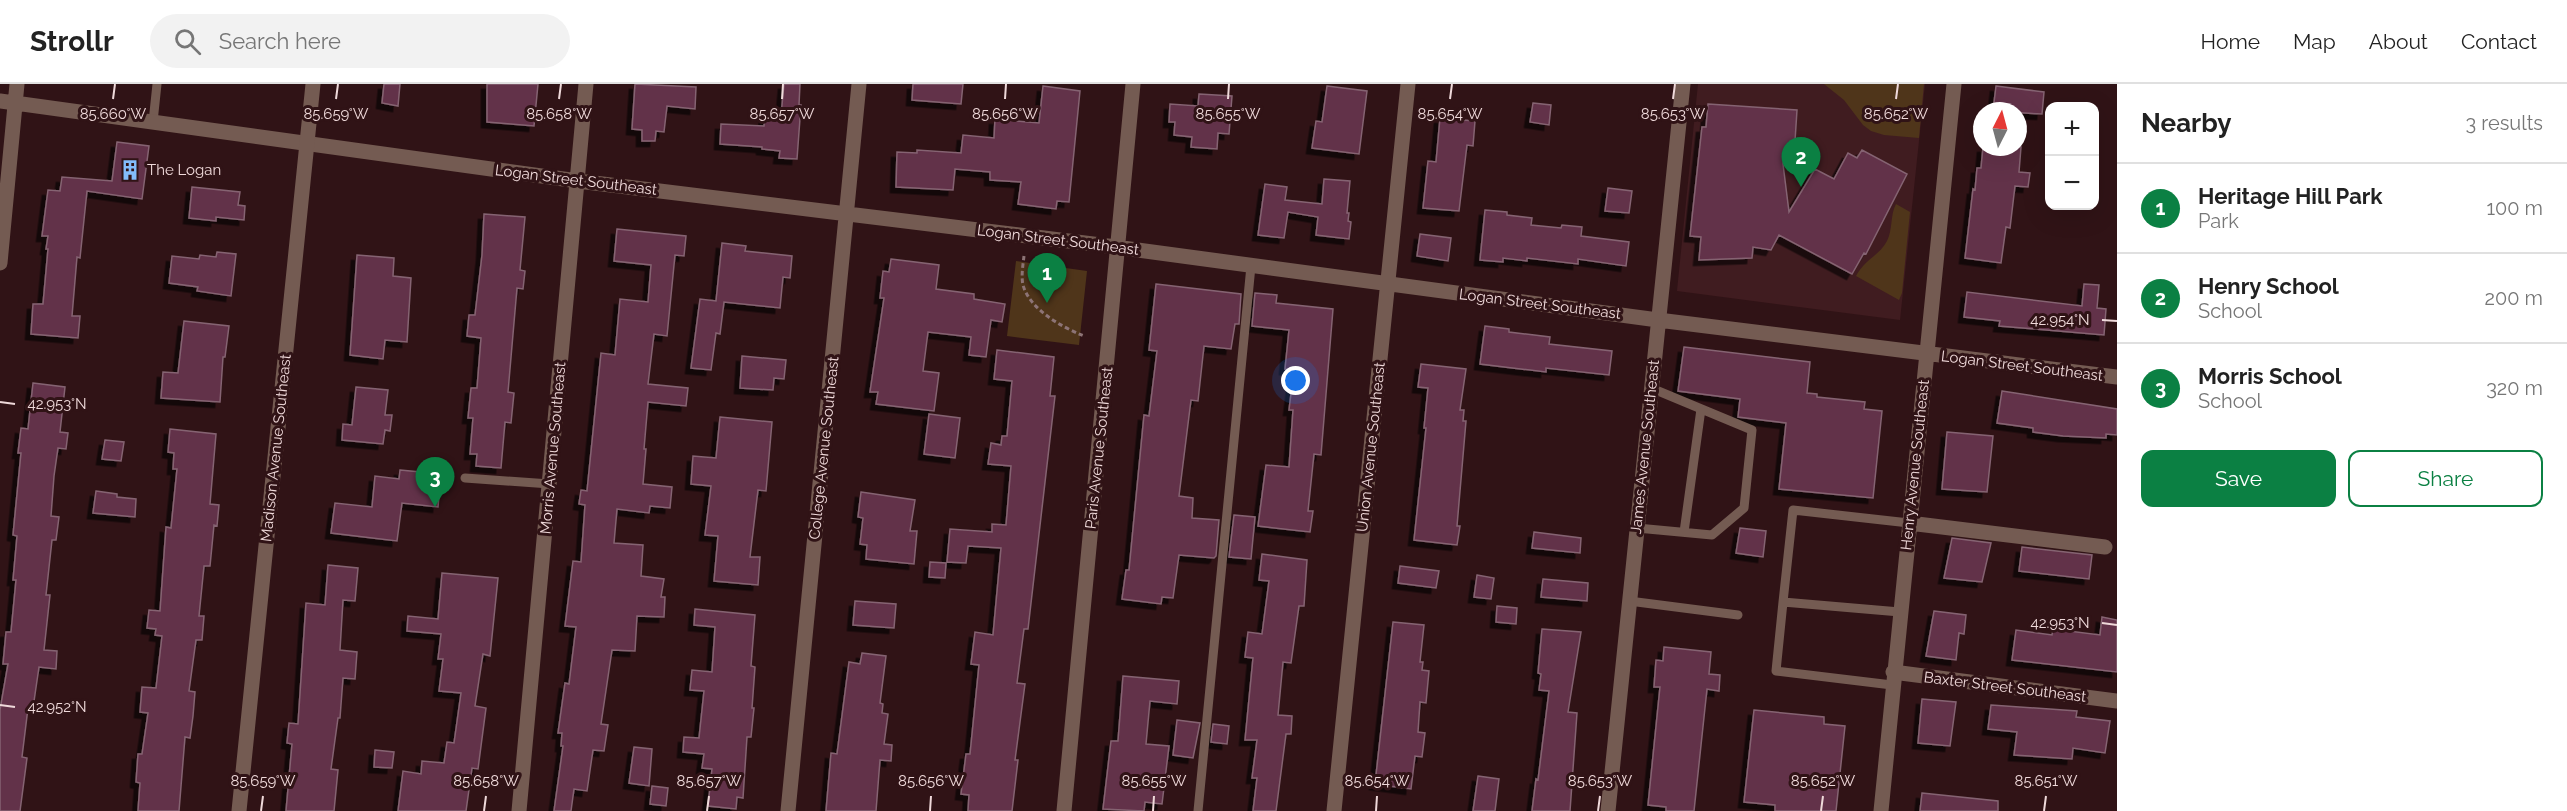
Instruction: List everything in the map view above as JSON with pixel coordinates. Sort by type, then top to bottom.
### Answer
[{"type":"street","points":[[0,263],[8,102],[18,84]]},
{"type":"street","name":"Madison Avenue Southeast","points":[[239,811],[313,84]]},
{"type":"street","name":"Morris Avenue Southeast","points":[[519,811],[586,84]]},
{"type":"street","name":"College Avenue Southeast","points":[[788,811],[859,84]]},
{"type":"street","name":"Paris Avenue Southeast","points":[[1064,811],[1133,84]]},
{"type":"street","name":"Union Avenue Southeast","points":[[1334,811],[1408,84]]},
{"type":"street","name":"James Avenue Southeast","points":[[1608,811],[1683,84]]},
{"type":"street","name":"Henry Avenue Southeast","points":[[1881,811],[1954,84]]},
{"type":"street","name":"Logan Street Southeast","points":[[8,102],[578,181],[1119,247],[1658,320],[2117,378]]},
{"type":"street","points":[[1909,523],[2105,546]]},
{"type":"street","name":"Baxter Street Southeast","points":[[1893,678],[2117,701]]},
{"type":"lane","points":[[153,122],[157,84]]},
{"type":"lane","points":[[1198,811],[1251,266]]},
{"type":"lane","points":[[1637,528],[1712,535],[1744,508],[1752,430],[1651,388]]},
{"type":"lane","points":[[1684,532],[1701,409]]},
{"type":"lane","points":[[465,478],[550,484]]},
{"type":"lane","points":[[1893,678],[1776,671],[1783,602],[1793,510],[1909,523]]},
{"type":"lane","points":[[1629,601],[1738,615]]},
{"type":"lane","points":[[1783,602],[1900,612]]},
{"type":"path","points":[[1024,256],[1023,285],[1031,299],[1064,328],[1084,336]]},
{"type":"shaded area","points":[[1698,84],[1925,84],[1900,320],[1677,291]]},
{"type":"shaded area","points":[[1824,84],[1924,84],[1919,138],[1884,135],[1871,131],[1863,125],[1844,100]]},
{"type":"shaded area","points":[[1896,204],[1910,212],[1902,293],[1899,300],[1856,276],[1887,241]]},
{"type":"shaded area","points":[[1016,261],[1087,271],[1079,345],[1007,336]]},
{"type":"building","points":[[384,84],[400,84],[398,106],[382,103]]},
{"type":"building","points":[[487,84],[538,84],[534,126],[487,122]]},
{"type":"building","points":[[635,84],[696,87],[695,109],[667,106],[664,132],[656,131],[655,141],[642,141],[642,130],[632,129]]},
{"type":"building","points":[[784,84],[800,84],[799,105],[801,105],[797,159],[779,158],[780,151],[762,149],[762,147],[720,144],[721,124],[764,126],[765,114],[781,116]]},
{"type":"building","points":[[913,84],[963,84],[961,104],[912,100]]},
{"type":"building","points":[[1043,86],[1080,91],[1069,202],[1057,201],[1056,209],[1018,204],[1021,182],[990,180],[990,172],[955,169],[953,190],[896,187],[897,152],[917,153],[917,150],[961,153],[963,135],[994,138],[995,119],[1039,123]]},
{"type":"building","points":[[1327,86],[1367,91],[1359,154],[1312,148],[1316,121],[1322,122]]},
{"type":"building","points":[[1996,86],[2044,92],[2042,114],[2027,113],[2027,102],[1994,102]]},
{"type":"building","points":[[1199,94],[1232,96],[1229,134],[1218,133],[1217,149],[1191,147],[1192,137],[1174,135],[1175,122],[1169,122],[1170,104],[1198,106]]},
{"type":"building","points":[[1533,103],[1551,105],[1549,125],[1530,122]]},
{"type":"building","points":[[1708,104],[1797,110],[1795,141],[1784,154],[1783,164],[1789,212],[1815,169],[1834,179],[1848,153],[1857,158],[1862,150],[1907,174],[1866,254],[1864,253],[1852,274],[1779,235],[1771,250],[1753,247],[1752,258],[1699,260],[1701,237],[1690,236],[1702,127],[1706,127]]},
{"type":"building","points":[[1440,118],[1475,121],[1473,146],[1467,145],[1459,211],[1423,208],[1428,161],[1436,162]]},
{"type":"building","points":[[117,142],[149,146],[142,199],[87,191],[80,258],[77,257],[72,316],[80,316],[78,338],[31,334],[33,304],[43,304],[48,236],[42,236],[48,190],[60,191],[62,177],[112,181]]},
{"type":"building","points":[[1982,156],[2020,156],[2019,172],[2030,173],[2028,187],[2015,186],[2010,228],[2006,227],[2001,263],[1965,258],[1973,189],[1975,190],[1977,168],[1981,168]]},
{"type":"building","points":[[1324,179],[1350,181],[1347,213],[1349,213],[1348,221],[1351,222],[1349,239],[1316,235],[1318,217],[1288,212],[1284,238],[1258,235],[1265,184],[1287,187],[1285,200],[1322,204]]},
{"type":"building","points":[[192,187],[240,192],[238,205],[245,206],[244,220],[216,217],[216,221],[189,218]]},
{"type":"building","points":[[1608,188],[1632,191],[1629,213],[1605,211]]},
{"type":"building","points":[[1485,210],[1532,218],[1531,225],[1561,228],[1562,225],[1582,227],[1581,236],[1629,242],[1626,266],[1578,259],[1578,264],[1527,258],[1527,261],[1503,258],[1503,262],[1480,260]]},
{"type":"building","points":[[484,214],[525,217],[520,270],[525,271],[523,289],[517,288],[508,392],[514,393],[511,423],[505,422],[501,468],[476,466],[477,454],[470,454],[473,418],[468,418],[471,388],[477,388],[481,338],[467,336],[469,315],[475,315]]},
{"type":"building","points":[[617,229],[686,236],[684,256],[675,255],[667,336],[654,334],[648,384],[688,388],[686,406],[648,402],[644,449],[646,449],[643,484],[672,487],[670,508],[650,506],[649,513],[617,509],[614,543],[643,545],[641,576],[664,579],[661,597],[665,597],[664,617],[637,616],[635,651],[612,650],[601,724],[608,725],[604,751],[593,750],[587,791],[574,789],[571,811],[554,811],[563,746],[561,746],[562,733],[558,733],[565,683],[569,684],[576,627],[565,626],[573,561],[581,562],[585,505],[579,504],[581,490],[587,491],[601,353],[615,355],[620,299],[648,302],[651,265],[614,261]]},
{"type":"building","points":[[1420,234],[1451,238],[1448,261],[1417,256]]},
{"type":"building","points":[[722,243],[746,246],[745,251],[792,256],[790,278],[783,277],[780,308],[724,302],[720,334],[716,333],[711,370],[691,368],[700,299],[716,301]]},
{"type":"building","points":[[217,252],[236,254],[231,296],[197,291],[198,287],[169,283],[172,256],[199,259],[200,255],[216,257]]},
{"type":"building","points":[[357,255],[394,258],[393,276],[411,278],[407,342],[385,340],[383,359],[350,355]]},
{"type":"building","points":[[891,259],[939,265],[936,289],[974,294],[974,299],[1005,304],[1002,322],[991,320],[986,357],[969,355],[971,337],[928,332],[923,371],[939,373],[934,411],[876,404],[878,392],[870,392],[884,298],[880,298],[883,271],[889,272]]},
{"type":"building","points":[[1156,284],[1241,294],[1239,324],[1235,324],[1231,349],[1204,346],[1198,401],[1191,400],[1179,496],[1193,498],[1192,518],[1219,520],[1216,556],[1214,558],[1179,555],[1173,598],[1162,597],[1161,604],[1122,599],[1126,570],[1129,570],[1144,415],[1149,416],[1157,351],[1149,350]]},
{"type":"building","points":[[2084,284],[2099,285],[2097,308],[2106,309],[2104,335],[1999,326],[2000,321],[1964,317],[1967,292],[2082,306]]},
{"type":"building","points":[[1255,293],[1277,295],[1276,303],[1333,309],[1321,455],[1314,454],[1308,511],[1313,511],[1310,532],[1258,526],[1266,465],[1289,467],[1293,410],[1289,410],[1294,370],[1285,369],[1289,330],[1252,326]]},
{"type":"building","points":[[184,321],[229,326],[225,357],[223,357],[220,402],[161,398],[163,372],[178,373]]},
{"type":"building","points":[[1485,326],[1509,329],[1509,332],[1550,337],[1549,344],[1612,351],[1609,375],[1546,368],[1546,372],[1480,364]]},
{"type":"building","points":[[1684,347],[1810,362],[1807,393],[1817,394],[1817,397],[1865,402],[1864,409],[1882,411],[1873,498],[1779,489],[1786,423],[1738,417],[1740,399],[1678,391]]},
{"type":"building","points":[[997,350],[1054,357],[1050,396],[1055,396],[1028,629],[1024,629],[1017,683],[1025,684],[1015,760],[1018,760],[1012,811],[968,811],[969,795],[961,794],[966,754],[970,754],[979,665],[971,664],[975,632],[993,635],[1001,548],[968,546],[966,563],[947,562],[950,529],[992,532],[992,524],[1006,525],[1011,466],[988,464],[991,443],[1001,445],[1002,436],[1007,436],[1012,381],[994,379]]},
{"type":"building","points":[[742,356],[786,360],[784,379],[774,378],[773,390],[740,388]]},
{"type":"building","points":[[1421,364],[1466,369],[1460,410],[1464,410],[1463,421],[1466,421],[1457,545],[1414,540],[1428,388],[1418,387]]},
{"type":"building","points":[[33,383],[65,387],[60,432],[68,433],[66,449],[58,448],[54,476],[51,516],[59,517],[56,540],[52,540],[46,595],[50,595],[44,650],[57,651],[56,669],[39,667],[33,708],[28,708],[22,757],[27,758],[20,811],[0,811],[0,710],[8,664],[3,664],[6,632],[11,632],[16,580],[13,580],[17,536],[13,535],[21,453],[18,453],[21,428],[28,429]]},
{"type":"building","points":[[356,387],[388,390],[385,415],[392,415],[390,431],[385,430],[383,444],[342,440],[343,424],[352,425]]},
{"type":"building","points":[[2002,391],[2117,409],[2117,435],[2106,434],[2106,438],[2063,436],[2033,432],[2033,428],[1997,423]]},
{"type":"building","points":[[929,414],[960,418],[955,458],[924,454]]},
{"type":"building","points":[[720,417],[772,422],[766,491],[758,490],[750,557],[760,557],[758,585],[714,581],[718,536],[705,535],[711,486],[691,484],[693,456],[716,458]]},
{"type":"building","points":[[170,429],[216,434],[210,504],[219,505],[217,526],[214,525],[210,566],[204,566],[199,616],[204,616],[202,640],[196,640],[189,691],[195,692],[193,716],[190,738],[185,737],[179,811],[138,811],[140,783],[136,782],[138,754],[142,754],[148,713],[140,712],[142,687],[156,688],[162,636],[155,635],[156,629],[147,628],[149,610],[160,611],[166,527],[171,528],[177,469],[173,469],[174,453],[168,452]]},
{"type":"building","points":[[1947,432],[1993,436],[1987,492],[1942,489]]},
{"type":"building","points":[[105,440],[124,442],[121,461],[102,459]]},
{"type":"building","points":[[400,470],[441,474],[438,507],[402,503],[397,541],[331,533],[335,503],[372,507],[375,476],[399,479]]},
{"type":"building","points":[[96,491],[136,499],[135,517],[93,513]]},
{"type":"building","points":[[861,492],[915,500],[910,531],[917,531],[914,564],[866,559],[867,545],[860,544],[863,518],[858,517]]},
{"type":"building","points":[[1234,515],[1255,517],[1251,559],[1229,557]]},
{"type":"building","points":[[1740,528],[1766,531],[1763,557],[1736,553]]},
{"type":"building","points":[[1534,532],[1581,538],[1580,553],[1532,548]]},
{"type":"building","points":[[1952,538],[1991,543],[1982,582],[1944,578]]},
{"type":"building","points":[[2022,547],[2092,555],[2089,579],[2019,571]]},
{"type":"building","points":[[1262,554],[1307,560],[1304,606],[1299,606],[1291,663],[1283,662],[1278,715],[1292,716],[1291,734],[1286,734],[1276,811],[1253,811],[1257,778],[1252,778],[1257,740],[1245,740],[1253,658],[1245,657],[1248,632],[1262,634],[1269,581],[1259,580]]},
{"type":"building","points":[[930,562],[946,563],[945,578],[929,577]]},
{"type":"building","points":[[328,565],[358,568],[355,601],[343,600],[340,650],[357,652],[355,679],[343,678],[340,718],[338,718],[331,769],[338,770],[334,811],[286,811],[292,744],[287,743],[289,723],[298,724],[306,603],[325,605]]},
{"type":"building","points":[[1400,566],[1439,571],[1436,588],[1398,583]]},
{"type":"building","points":[[442,573],[498,578],[490,656],[483,654],[475,706],[486,708],[478,769],[472,768],[466,811],[398,811],[403,771],[421,774],[422,761],[444,763],[447,742],[454,743],[461,693],[439,691],[443,659],[438,659],[441,634],[407,631],[408,616],[438,619]]},
{"type":"building","points":[[1477,575],[1494,578],[1491,599],[1474,597]]},
{"type":"building","points":[[1543,579],[1588,583],[1587,601],[1541,597]]},
{"type":"building","points":[[855,601],[896,604],[894,628],[853,625]]},
{"type":"building","points":[[1497,606],[1517,608],[1516,624],[1496,622]]},
{"type":"building","points":[[695,609],[755,615],[751,666],[755,667],[752,708],[754,708],[751,737],[747,737],[743,798],[737,797],[736,809],[708,806],[712,769],[702,768],[704,754],[683,752],[684,737],[699,738],[704,691],[690,690],[692,670],[712,672],[715,627],[694,625]]},
{"type":"building","points":[[1934,611],[1966,615],[1964,634],[1959,633],[1956,660],[1926,656]]},
{"type":"building","points":[[2102,617],[2117,620],[2117,672],[2012,660],[2016,630],[2052,635],[2053,629],[2100,635]]},
{"type":"building","points":[[1393,622],[1424,625],[1420,662],[1423,662],[1422,670],[1429,671],[1426,703],[1420,702],[1418,732],[1425,733],[1422,757],[1415,756],[1411,789],[1375,784]]},
{"type":"building","points":[[1542,629],[1581,632],[1568,712],[1577,713],[1570,811],[1532,811],[1549,691],[1539,690],[1541,674],[1538,673]]},
{"type":"building","points":[[1664,647],[1711,652],[1709,674],[1720,675],[1719,691],[1707,689],[1694,811],[1666,811],[1666,807],[1648,805],[1660,687],[1654,687],[1656,660],[1663,661]]},
{"type":"building","points":[[862,653],[886,656],[880,703],[883,704],[882,713],[888,714],[884,744],[892,745],[891,761],[880,760],[876,811],[826,811],[831,753],[837,754],[849,662],[860,664]]},
{"type":"building","points":[[1123,676],[1179,681],[1177,704],[1150,701],[1146,744],[1169,746],[1162,804],[1145,802],[1144,811],[1103,809],[1111,741],[1118,741]]},
{"type":"building","points":[[1922,699],[1956,702],[1950,746],[1918,743]]},
{"type":"building","points":[[1991,705],[2077,711],[2076,717],[2110,721],[2105,753],[2073,748],[2072,759],[2014,755],[2017,732],[1988,729]]},
{"type":"building","points":[[1754,710],[1824,717],[1824,724],[1845,726],[1836,811],[1775,811],[1775,805],[1744,802]]},
{"type":"building","points":[[1177,720],[1200,723],[1193,758],[1173,755]]},
{"type":"building","points":[[1213,724],[1229,726],[1227,744],[1211,742]]},
{"type":"building","points":[[634,747],[652,749],[649,786],[629,783]]},
{"type":"building","points":[[375,750],[394,752],[392,768],[374,767]]},
{"type":"building","points":[[1478,776],[1499,779],[1495,811],[1473,811]]},
{"type":"building","points":[[652,786],[668,788],[666,806],[650,804]]},
{"type":"building","points":[[1922,793],[1998,801],[1998,811],[1920,811]]},
{"type":"place","name":"The Logan","points":[[130,170]]},
{"type":"place","name":"Henry School","points":[[1801,187]]},
{"type":"place","name":"Heritage Hill Park","points":[[1047,303]]},
{"type":"place","name":"Morris School","points":[[435,507]]}]
